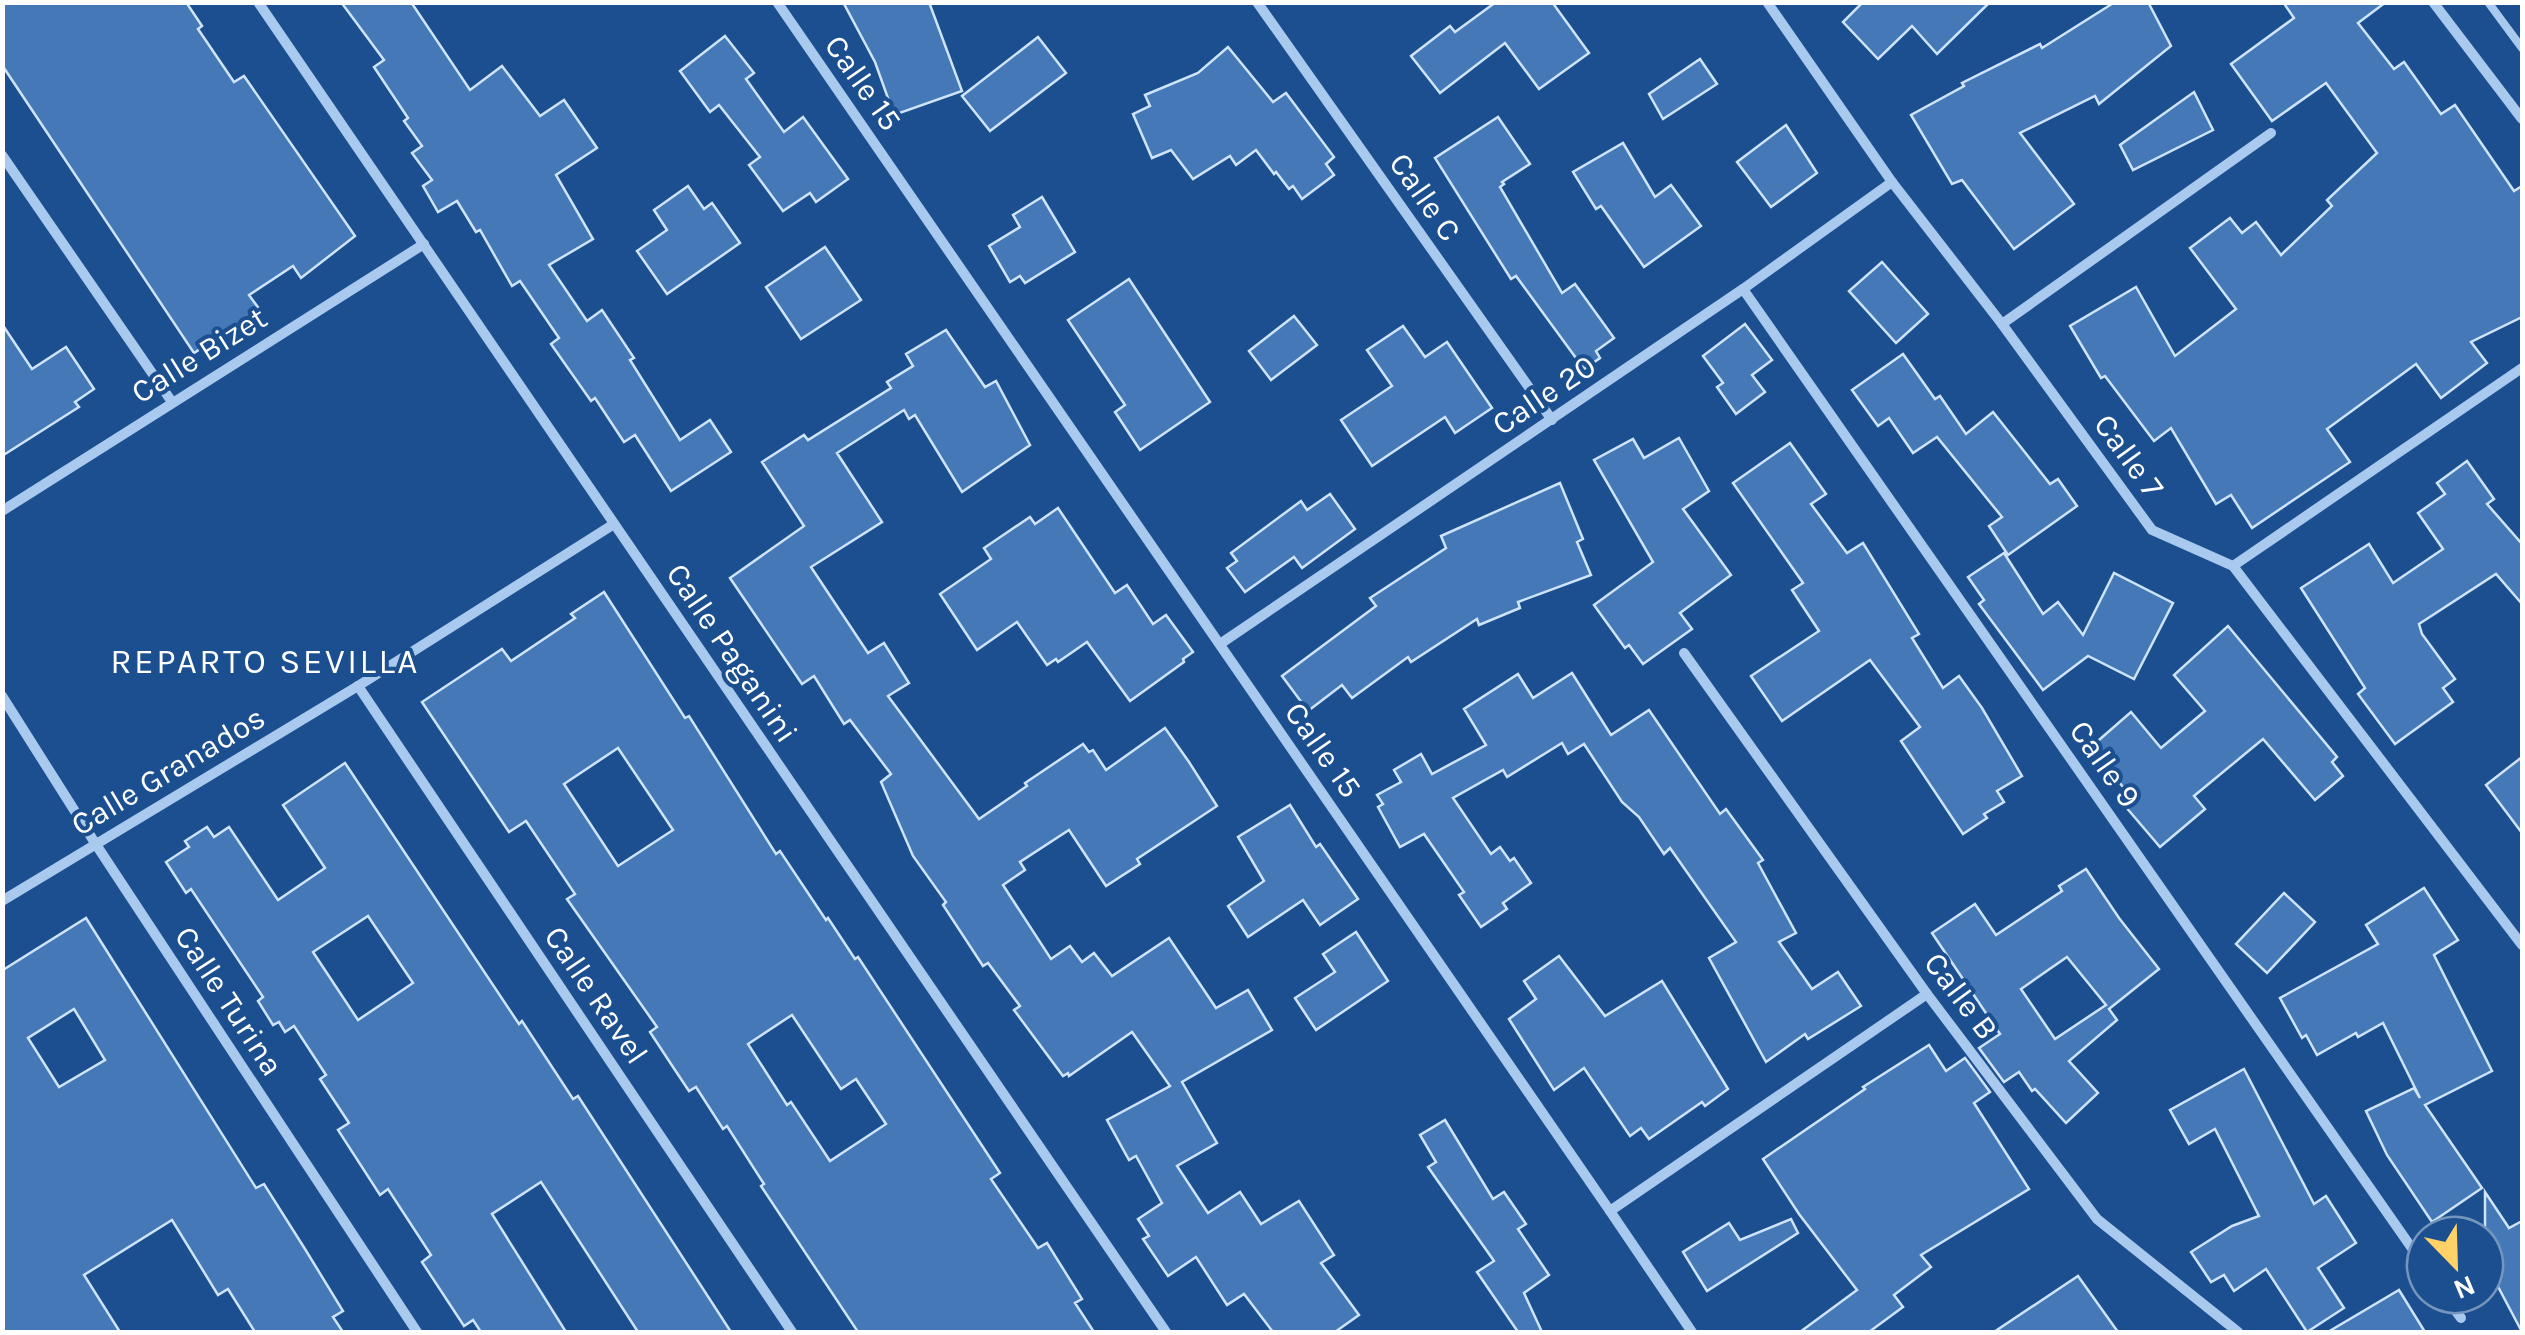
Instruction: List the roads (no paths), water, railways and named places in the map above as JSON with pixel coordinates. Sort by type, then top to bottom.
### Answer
[{"type":"street","name":"Calle Paganini","points":[[258,2],[1166,1332]]},
{"type":"street","name":"Calle 15","points":[[777,2],[1692,1332]]},
{"type":"street","name":"Calle C","points":[[1257,2],[1552,420]]},
{"type":"street","name":"Calle 7","points":[[1767,2],[1892,182],[2002,324],[2152,530],[2233,566],[2522,945]]},
{"type":"street","points":[[2433,2],[2522,119]]},
{"type":"street","points":[[2002,324],[2271,134]]},
{"type":"street","points":[[3,157],[172,402]]},
{"type":"street","name":"Calle 20","points":[[1220,644],[1743,289],[1892,182]]},
{"type":"street","name":"Calle Bizet","points":[[2,511],[424,244]]},
{"type":"street","name":"Calle 9","points":[[1743,289],[2405,1238]]},
{"type":"street","points":[[2233,566],[2522,368]]},
{"type":"street","name":"Calle Granados","points":[[2,901],[358,686],[614,524]]},
{"type":"street","name":"Calle B","points":[[1684,652],[1927,994],[2097,1219],[2238,1332]]},
{"type":"street","name":"Calle Ravel","points":[[358,686],[792,1332]]},
{"type":"street","name":"Calle Turina","points":[[2,696],[417,1332]]},
{"type":"street","points":[[1610,1211],[1927,994]]},
{"type":"lane","points":[[2488,2],[2522,48]]},
{"type":"district","name":"REPARTO SEVILLA","points":[[265,661]]}]
